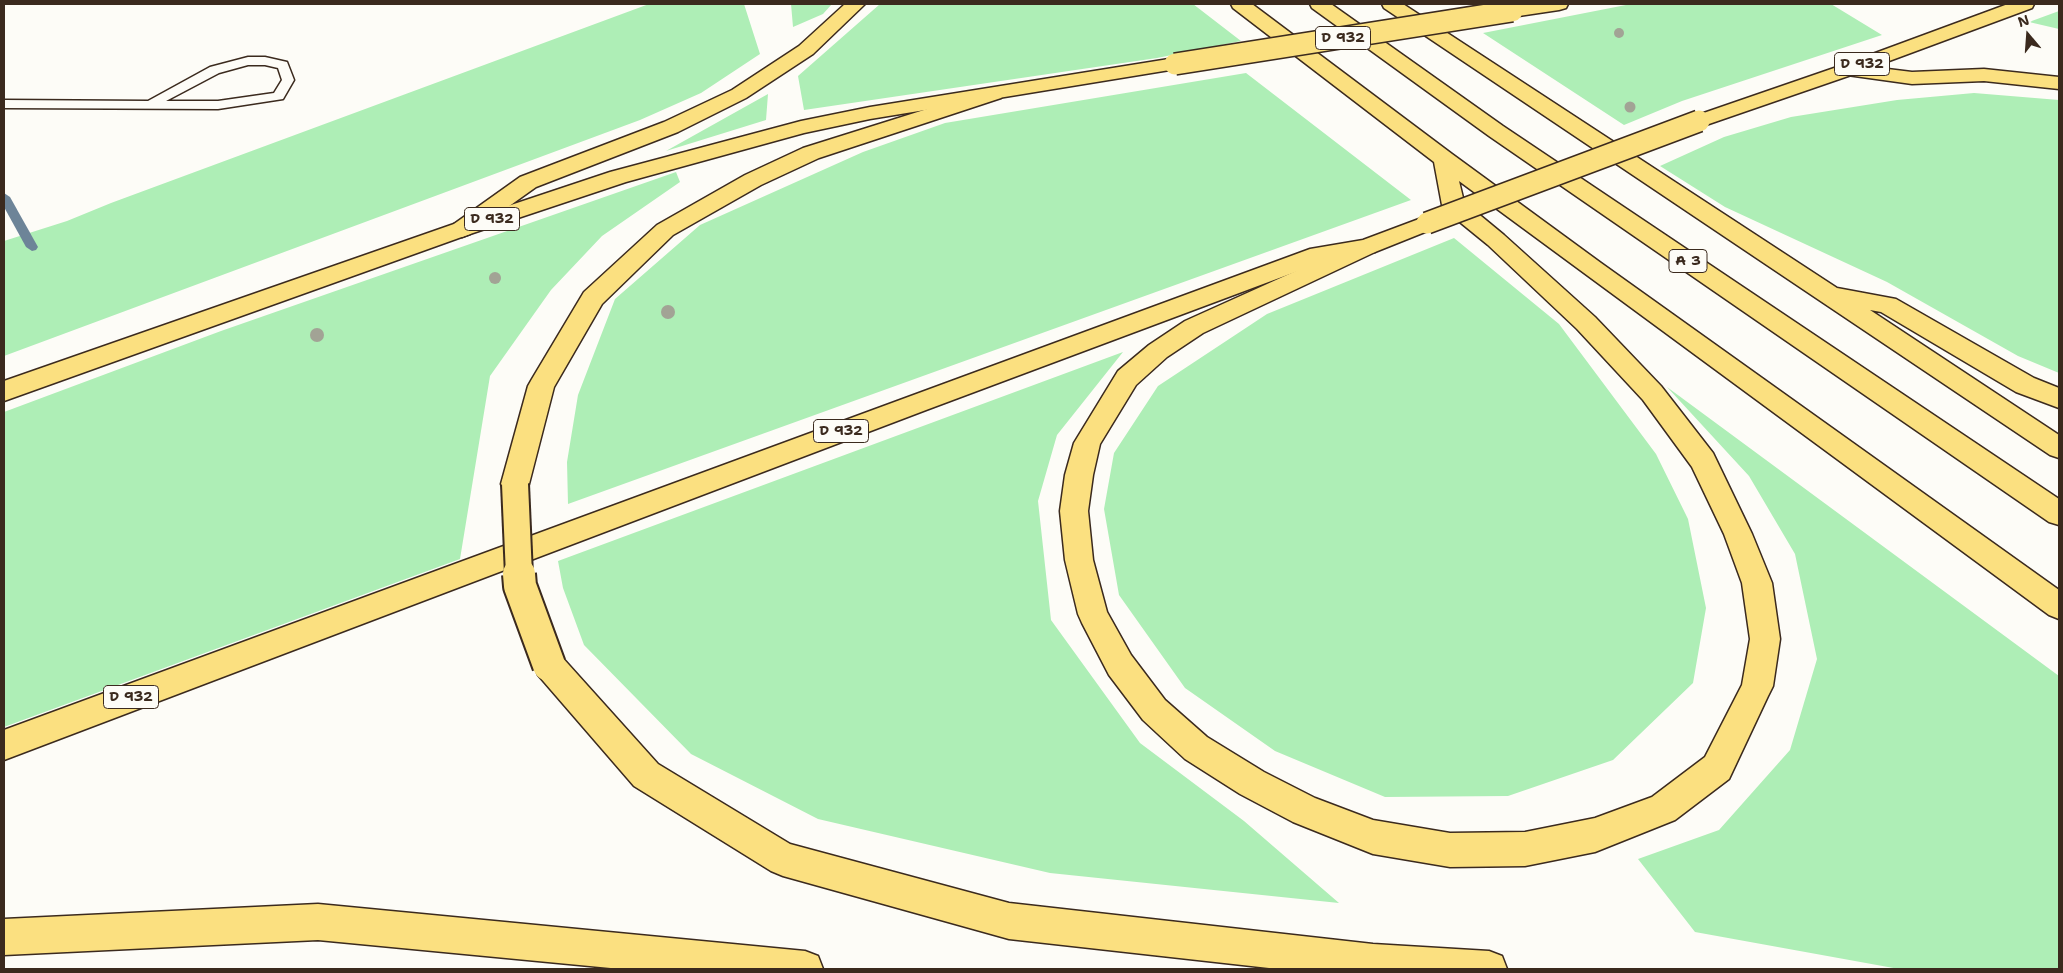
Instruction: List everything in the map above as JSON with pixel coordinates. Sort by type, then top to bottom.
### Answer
[{"type":"main road","points":[[462,229],[528,182],[671,127],[739,94],[806,50],[856,4]]},
{"type":"main road","points":[[1240,4],[1444,159],[2059,606]]},
{"type":"main road","name":"A 3","points":[[1319,4],[1504,136],[2059,514]]},
{"type":"main road","points":[[1391,4],[2059,448]]},
{"type":"main road","name":"D 932","points":[[4,391],[462,229],[618,177],[801,127],[870,113],[1559,4]]},
{"type":"main road","name":"D 932","points":[[4,745],[1318,255],[1367,247],[1699,121],[1847,70],[2024,4]]},
{"type":"main road","points":[[1847,70],[1912,78],[1984,75],[2059,83]]},
{"type":"main road","points":[[994,94],[876,131],[812,154],[753,180],[665,230],[593,298],[541,386],[515,484],[520,586],[549,665],[646,775],[783,859],[1009,921],[1373,962],[1483,969]]},
{"type":"main road","points":[[1367,247],[1194,327],[1158,351],[1127,378],[1087,443],[1078,476],[1074,511],[1079,560],[1093,614],[1120,665],[1149,702],[1196,748],[1252,783],[1305,811],[1373,836],[1450,850],[1525,849],[1595,835],[1663,810],[1717,768],[1757,686],[1765,639],[1758,583],[1738,534],[1702,461],[1652,393],[1586,323],[1496,240],[1453,205],[1444,159]]},
{"type":"main road","points":[[1828,294],[1887,305],[2025,385],[2059,398]]},
{"type":"main road","points":[[4,937],[318,922],[805,969]]},
{"type":"lane","points":[[4,104],[218,105],[278,96],[288,80],[283,65],[267,60],[244,62],[211,70],[152,104]]},
{"type":"green space","points":[[649,4],[744,4],[760,54],[701,93],[640,120],[4,356],[4,241],[67,221]]},
{"type":"green space","points":[[791,4],[832,4],[823,14],[793,27]]},
{"type":"green space","points":[[880,4],[1193,4],[1241,41],[1157,58],[804,110],[798,76]]},
{"type":"green space","points":[[1631,4],[1831,4],[1882,35],[1682,101],[1624,125],[1483,33]]},
{"type":"green space","points":[[2059,11],[2059,29],[2029,22]]},
{"type":"green space","points":[[1246,73],[1411,200],[568,504],[567,462],[578,395],[615,299],[700,225],[863,152],[945,123]]},
{"type":"green space","points":[[1974,93],[2059,100],[2059,373],[2018,356],[1887,282],[1725,207],[1660,166],[1724,137],[1791,117],[1897,100]]},
{"type":"green space","points":[[768,94],[766,120],[666,151]]},
{"type":"green space","points":[[676,172],[680,182],[602,236],[551,290],[490,376],[460,559],[4,727],[4,412],[221,331]]},
{"type":"green space","points":[[1454,238],[1559,324],[1656,454],[1688,519],[1706,608],[1693,683],[1613,760],[1508,796],[1385,797],[1275,751],[1185,688],[1119,595],[1104,509],[1114,453],[1158,386],[1267,314]]},
{"type":"green space","points":[[1123,352],[1057,435],[1038,501],[1051,620],[1140,743],[1244,821],[1339,903],[1050,873],[818,819],[691,754],[584,645],[563,588],[558,561]]},
{"type":"green space","points":[[1667,387],[2059,676],[2059,969],[1899,969],[1695,932],[1638,859],[1719,830],[1790,750],[1817,659],[1795,554],[1749,476]]},
{"type":"waterway","points":[[4,197],[32,247]]}]
